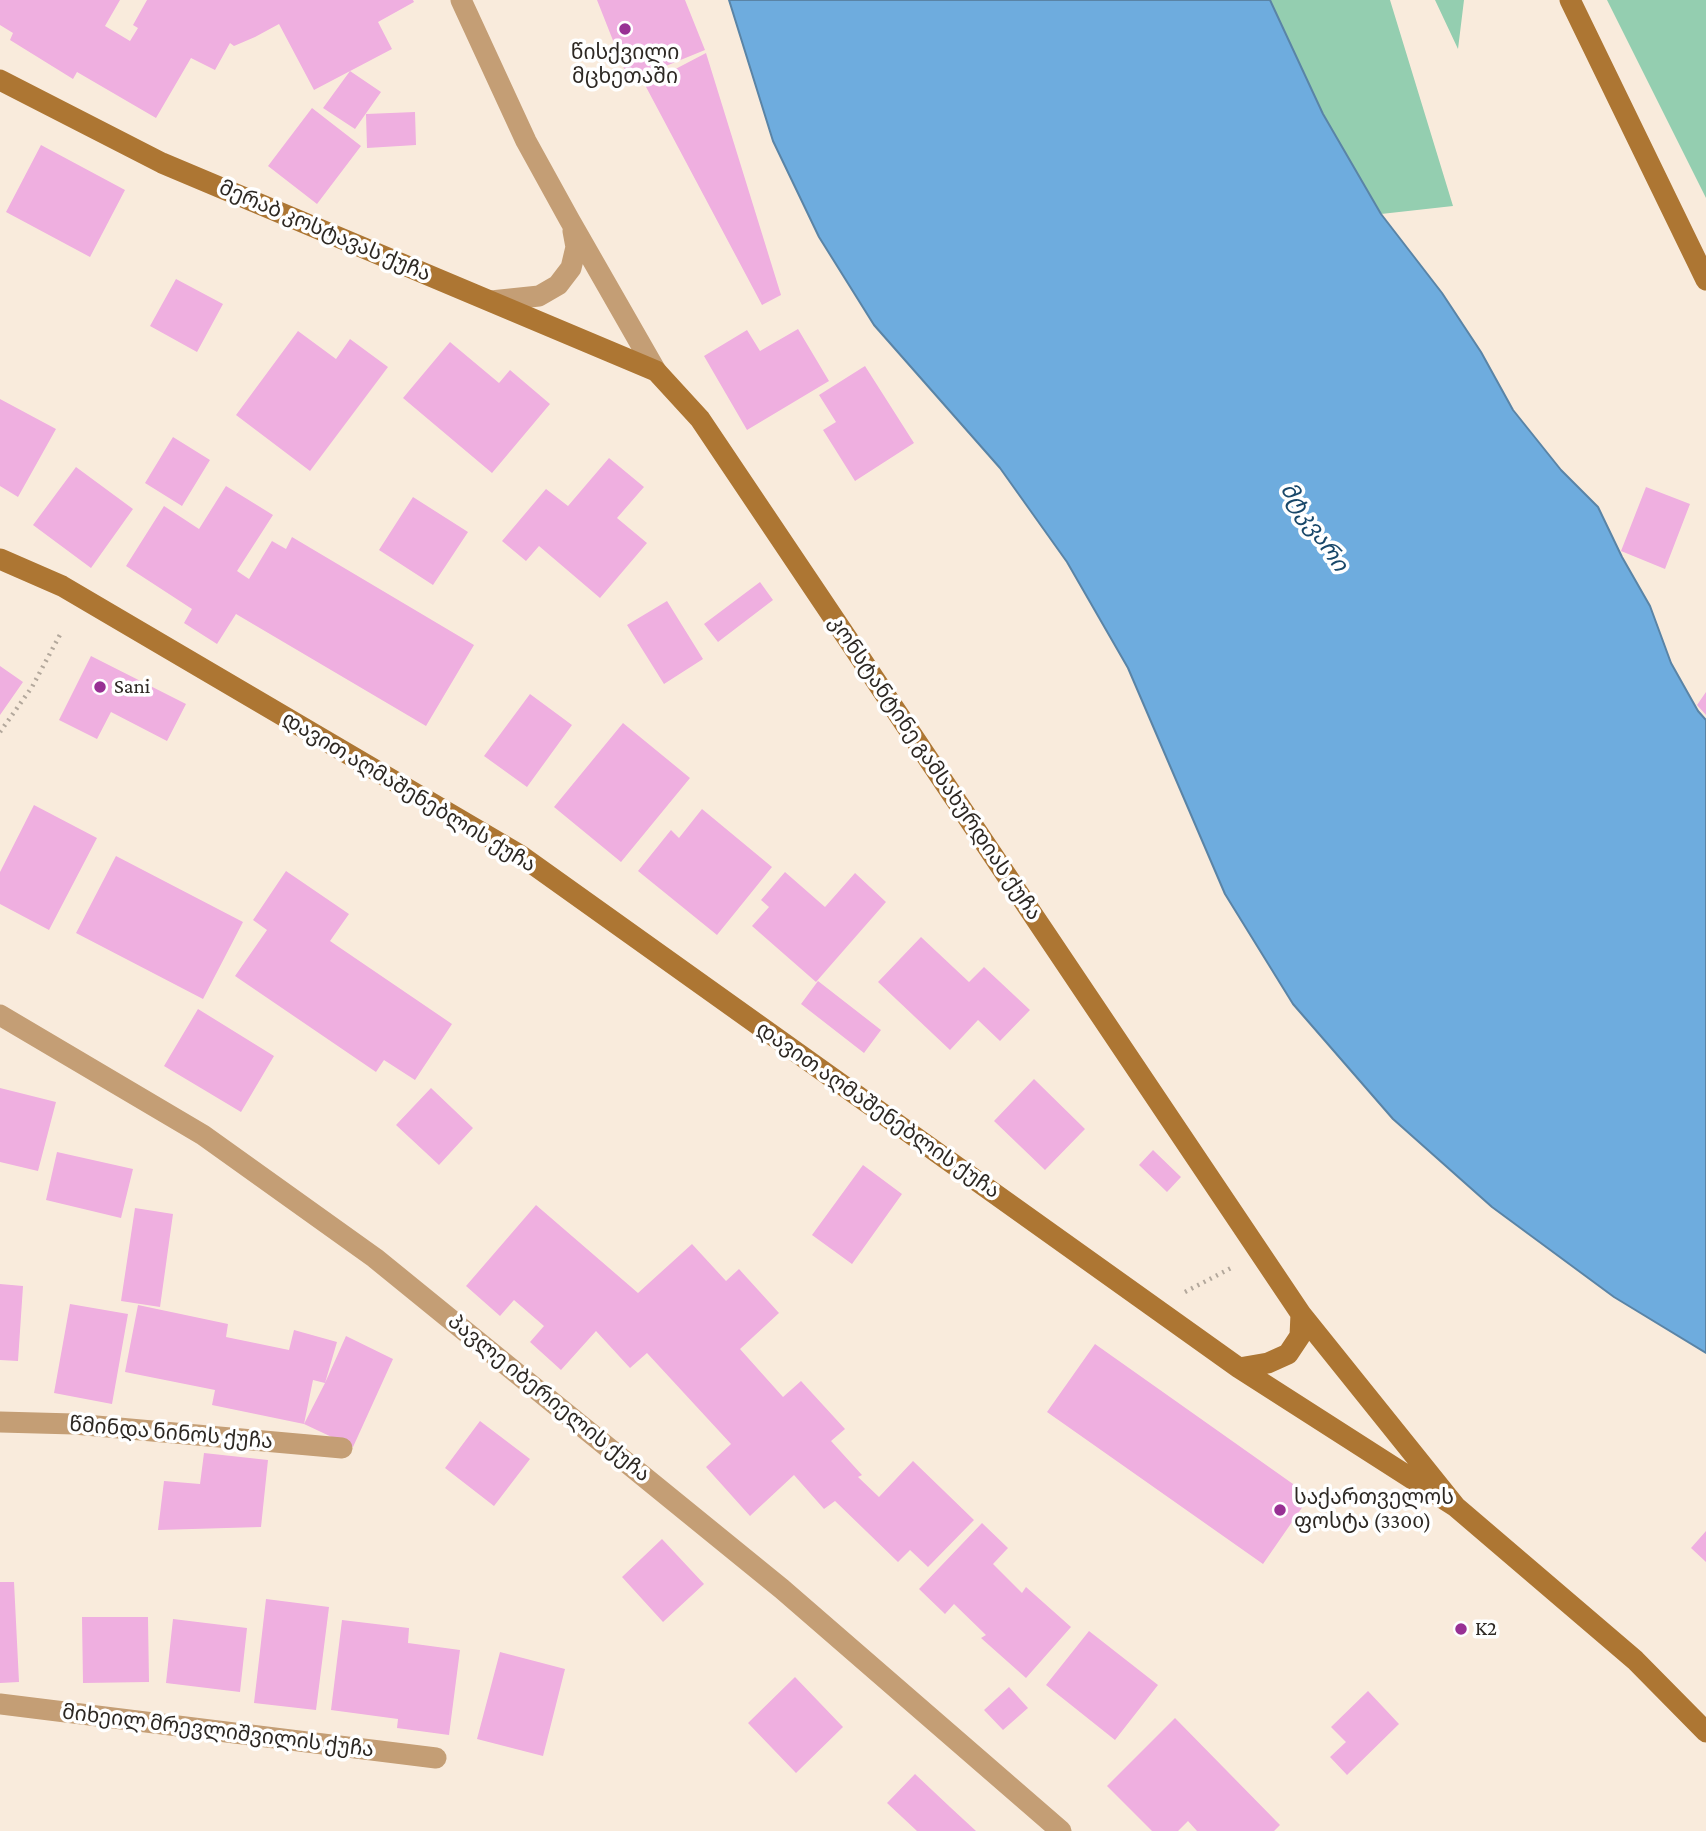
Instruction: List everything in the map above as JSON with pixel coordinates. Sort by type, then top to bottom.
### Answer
[{"type":"main road","points":[[1570,0],[1706,280]]},
{"type":"main road","name":"მერაბ კოსტავას ქუჩა","points":[[0,80],[162,163],[656,371]]},
{"type":"main road","name":"კონსტანტინე გამსახურდიას ქუჩა","points":[[656,371],[700,419],[1301,1314],[1456,1507]]},
{"type":"main road","name":"დავით აღმაშენებლის ქუჩა","points":[[0,559],[62,586],[520,855],[1239,1368],[1456,1507],[1635,1660],[1706,1732]]},
{"type":"main road","points":[[1239,1368],[1268,1363],[1288,1354],[1300,1336],[1301,1314]]},
{"type":"street","name":"კონსტანტინე გამსახურდიას ქუჩა","points":[[461,0],[526,141],[656,371]]},
{"type":"street","points":[[491,301],[539,296],[558,285],[570,268],[576,247],[573,225]]},
{"type":"street","name":"პავლე იბერიელის ქუჩა","points":[[0,1014],[203,1135],[375,1258],[782,1589],[1061,1831]]},
{"type":"street","name":"წმინდა ნინოს ქუჩა","points":[[0,1422],[74,1424],[342,1448]]},
{"type":"street","name":"მიხეილ მრევლიშვილის ქუჩა","points":[[0,1704],[436,1758]]},
{"type":"path","points":[[0,732],[32,687],[62,631]]},
{"type":"path","points":[[1183,1292],[1237,1265]]},
{"type":"green space","points":[[1270,0],[1390,0],[1453,206],[1381,214],[1323,114]]},
{"type":"green space","points":[[1435,0],[1464,0],[1458,49]]},
{"type":"green space","points":[[1607,0],[1706,0],[1706,198]]},
{"type":"water","name":"მტკვარი","points":[[729,0],[1270,0],[1323,114],[1381,214],[1442,293],[1481,352],[1513,410],[1561,470],[1598,507],[1650,606],[1671,663],[1698,711],[1706,720],[1706,1353],[1614,1297],[1492,1207],[1393,1119],[1293,1004],[1225,894],[1128,668],[1067,562],[1000,468],[874,325],[819,237],[773,141]]},
{"type":"building","points":[[0,0],[120,0],[105,26],[130,41],[138,28],[133,25],[147,0],[414,2],[378,22],[392,49],[314,90],[279,24],[234,46],[230,43],[215,70],[191,58],[156,118],[77,72],[73,79],[10,40],[13,33],[0,25]]},
{"type":"building","points":[[597,0],[685,0],[705,50],[629,81]]},
{"type":"building","points":[[706,53],[781,295],[762,305],[645,85]]},
{"type":"building","points":[[350,71],[381,92],[355,129],[323,108]]},
{"type":"building","points":[[312,108],[361,146],[317,204],[268,166]]},
{"type":"building","points":[[415,112],[416,145],[367,148],[366,114]]},
{"type":"building","points":[[41,145],[125,190],[90,257],[6,212]]},
{"type":"building","points":[[176,279],[223,304],[197,352],[150,326]]},
{"type":"building","points":[[798,329],[829,381],[747,430],[704,356],[747,330],[760,351]]},
{"type":"building","points":[[298,331],[336,359],[350,339],[388,367],[310,471],[236,415]]},
{"type":"building","points":[[450,342],[499,383],[510,370],[550,404],[492,473],[403,398]]},
{"type":"building","points":[[865,366],[914,443],[855,481],[823,430],[836,422],[819,395]]},
{"type":"building","points":[[0,399],[56,429],[18,497],[0,486]]},
{"type":"building","points":[[173,437],[210,460],[182,506],[145,483]]},
{"type":"building","points":[[609,458],[644,487],[617,518],[647,543],[600,598],[539,546],[526,561],[502,541],[546,489],[568,506]]},
{"type":"building","points":[[76,467],[133,509],[91,568],[33,525]]},
{"type":"building","points":[[226,486],[273,515],[237,571],[249,579],[272,541],[286,549],[292,537],[474,645],[426,726],[236,614],[217,644],[184,623],[192,609],[126,566],[164,506],[199,529]]},
{"type":"building","points":[[1646,487],[1690,504],[1665,569],[1621,551]]},
{"type":"building","points":[[413,497],[468,532],[433,585],[379,550]]},
{"type":"building","points":[[760,582],[773,600],[718,642],[704,624]]},
{"type":"building","points":[[667,601],[703,659],[664,684],[627,625]]},
{"type":"building","points":[[91,656],[186,704],[167,741],[111,712],[97,739],[59,720]]},
{"type":"building","points":[[0,666],[23,682],[0,715]]},
{"type":"building","points":[[1706,692],[1706,715],[1697,705]]},
{"type":"building","points":[[530,694],[572,725],[527,787],[484,756]]},
{"type":"building","points":[[623,723],[690,778],[621,862],[554,807]]},
{"type":"building","points":[[34,805],[97,838],[49,930],[0,904],[0,872]]},
{"type":"building","points":[[702,809],[772,867],[717,935],[638,871],[671,830],[679,838]]},
{"type":"building","points":[[116,856],[243,922],[203,999],[76,933]]},
{"type":"building","points":[[286,871],[349,914],[330,941],[452,1024],[415,1080],[384,1060],[376,1072],[235,976],[267,930],[253,920]]},
{"type":"building","points":[[785,872],[825,907],[855,873],[886,902],[816,982],[752,926],[769,907],[761,900]]},
{"type":"building","points":[[921,937],[969,982],[984,967],[1030,1010],[1000,1041],[978,1020],[950,1050],[878,982]]},
{"type":"building","points":[[818,981],[881,1030],[864,1053],[801,1004]]},
{"type":"building","points":[[198,1009],[274,1056],[241,1112],[164,1066]]},
{"type":"building","points":[[1034,1079],[1085,1129],[1045,1170],[994,1121]]},
{"type":"building","points":[[0,1088],[56,1102],[38,1171],[0,1162]]},
{"type":"building","points":[[431,1088],[473,1128],[439,1165],[396,1125]]},
{"type":"building","points":[[1153,1150],[1181,1177],[1167,1192],[1139,1165]]},
{"type":"building","points":[[57,1152],[133,1169],[121,1218],[46,1200]]},
{"type":"building","points":[[863,1165],[902,1194],[852,1264],[812,1235]]},
{"type":"building","points":[[536,1205],[638,1293],[692,1244],[726,1281],[739,1269],[779,1313],[740,1349],[783,1397],[801,1381],[845,1429],[831,1441],[862,1475],[858,1477],[879,1497],[913,1461],[974,1520],[928,1567],[910,1550],[898,1562],[835,1501],[824,1509],[794,1475],[750,1516],[706,1467],[731,1444],[647,1353],[630,1368],[596,1331],[561,1370],[530,1342],[544,1326],[514,1300],[500,1316],[466,1286]]},
{"type":"building","points":[[135,1208],[173,1214],[160,1307],[121,1301]]},
{"type":"building","points":[[0,1284],[23,1286],[18,1361],[0,1360]]},
{"type":"building","points":[[70,1304],[128,1314],[112,1404],[54,1393]]},
{"type":"building","points":[[138,1305],[228,1324],[226,1337],[289,1350],[294,1330],[337,1342],[325,1383],[313,1380],[304,1424],[212,1405],[215,1390],[125,1372]]},
{"type":"building","points":[[346,1336],[393,1359],[353,1447],[304,1424]]},
{"type":"building","points":[[1095,1344],[1310,1496],[1263,1564],[1047,1412]]},
{"type":"building","points":[[480,1421],[530,1459],[494,1506],[445,1468]]},
{"type":"building","points":[[204,1453],[268,1460],[261,1527],[158,1530],[164,1481],[200,1484]]},
{"type":"building","points":[[982,1523],[1008,1548],[993,1564],[1022,1593],[1026,1587],[1071,1627],[1026,1678],[981,1638],[986,1635],[954,1604],[945,1614],[919,1589]]},
{"type":"building","points":[[1706,1531],[1706,1562],[1691,1548]]},
{"type":"building","points":[[662,1539],[704,1584],[663,1622],[622,1577]]},
{"type":"building","points":[[0,1582],[14,1582],[19,1682],[0,1683]]},
{"type":"building","points":[[266,1599],[329,1607],[316,1710],[254,1703]]},
{"type":"building","points":[[82,1617],[148,1617],[149,1682],[83,1683]]},
{"type":"building","points":[[173,1619],[247,1628],[240,1692],[166,1683]]},
{"type":"building","points":[[342,1620],[409,1628],[408,1643],[460,1650],[449,1735],[397,1728],[398,1719],[331,1710]]},
{"type":"building","points":[[1089,1631],[1158,1685],[1115,1740],[1046,1685]]},
{"type":"building","points":[[500,1652],[565,1669],[543,1756],[477,1739]]},
{"type":"building","points":[[795,1677],[843,1727],[796,1773],[748,1723]]},
{"type":"building","points":[[1009,1687],[1028,1708],[1003,1730],[984,1710]]},
{"type":"building","points":[[1368,1691],[1399,1724],[1347,1775],[1330,1757],[1346,1742],[1331,1727]]},
{"type":"building","points":[[1175,1718],[1280,1825],[1274,1831],[1197,1831],[1188,1821],[1178,1831],[1152,1831],[1107,1786]]},
{"type":"building","points":[[915,1774],[976,1831],[917,1831],[887,1803]]},
{"type":"place","name":"წისქვილი მცხეთაში","points":[[625,29]]},
{"type":"place","name":"Sani","points":[[100,687]]},
{"type":"place","name":"საქართველოს ფოსტა (3300)","points":[[1280,1510]]},
{"type":"place","name":"K2","points":[[1461,1629]]}]
